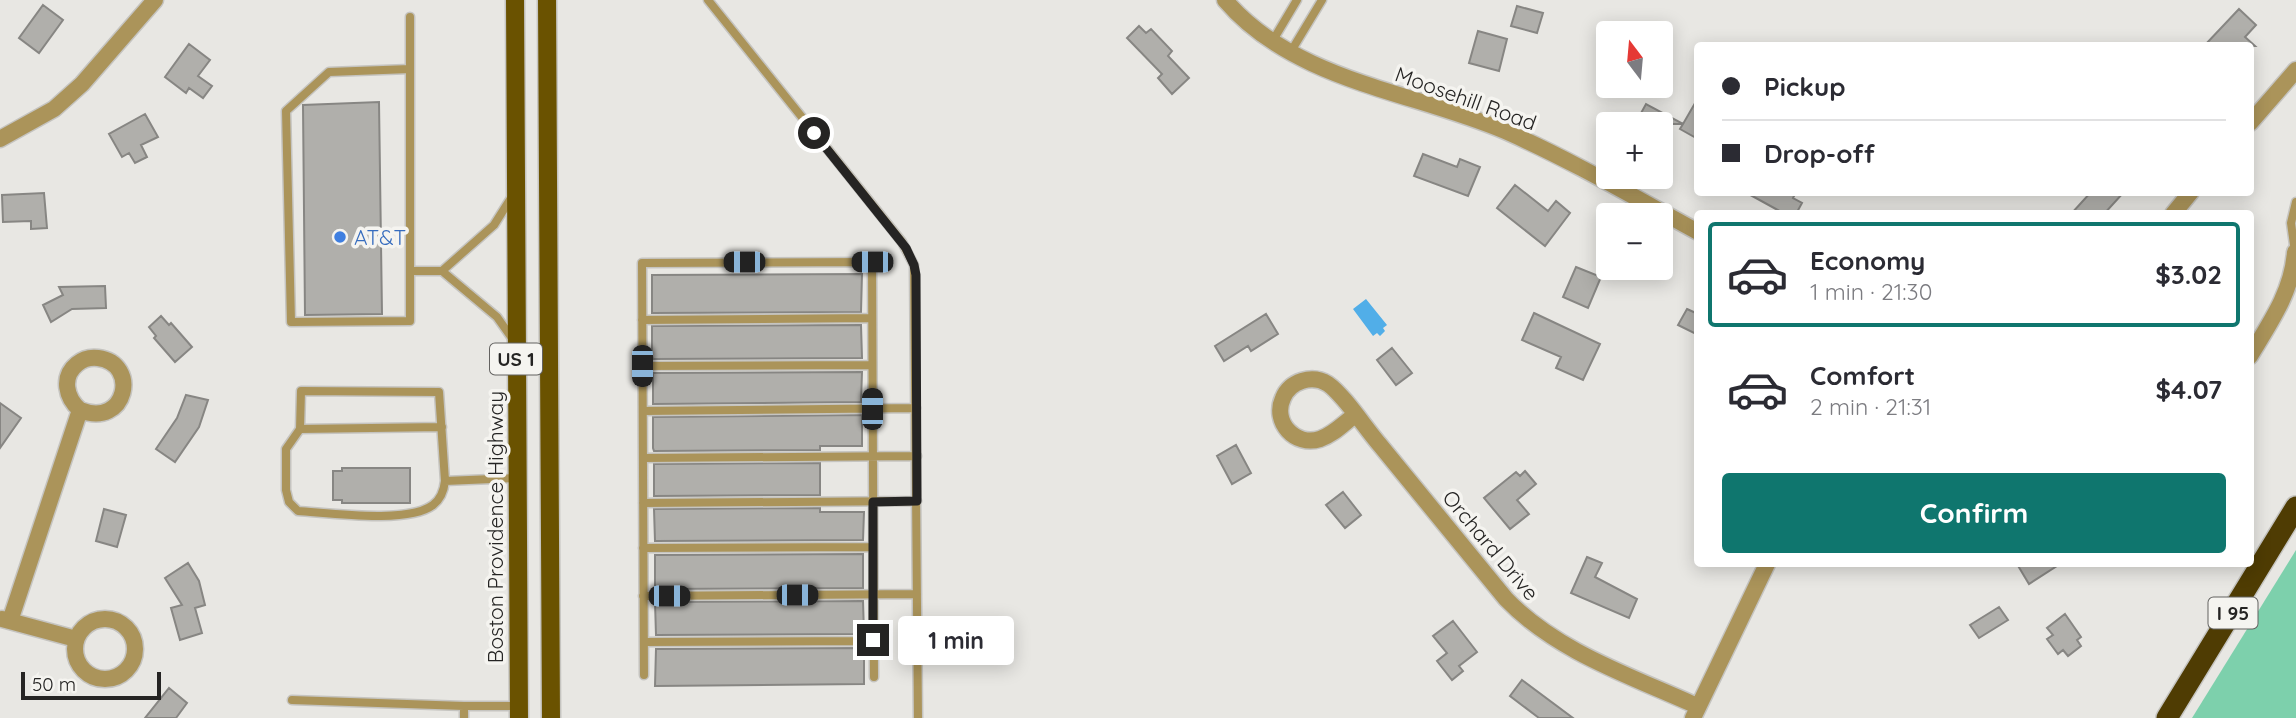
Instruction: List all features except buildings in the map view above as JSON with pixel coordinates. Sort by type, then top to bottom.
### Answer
[{"type":"highway","name":"I 95","points":[[2167,718],[2296,508]]},
{"type":"main road","name":"Boston Providence Highway","points":[[515,0],[519,712]]},
{"type":"main road","name":"US 1","points":[[547,0],[551,718]]},
{"type":"street","points":[[0,139],[54,109],[82,84],[155,0]]},
{"type":"street","name":"Moosehill Road","points":[[1225,0],[1247,24],[1290,52],[1347,77],[1504,131],[1568,161],[1694,230]]},
{"type":"street","points":[[2254,118],[2296,70]]},
{"type":"street","points":[[2176,210],[2188,196]]},
{"type":"street","points":[[2254,349],[2285,297],[2295,252]]},
{"type":"street","name":"Orchard Drive","points":[[1355,415],[1327,436],[1308,441],[1289,432],[1283,424],[1280,404],[1284,395],[1299,381],[1319,380],[1328,385],[1355,415],[1523,617],[1565,647],[1695,712]]},
{"type":"street","points":[[76,639],[5,620],[80,410]]},
{"type":"street","points":[[1695,712],[1766,567]]},
{"type":"lane","points":[[708,0],[909,254],[916,275],[918,718]]},
{"type":"lane","points":[[1272,42],[1297,0]]},
{"type":"lane","points":[[1290,52],[1322,0]]},
{"type":"lane","points":[[410,17],[410,69],[410,271],[410,321],[291,322],[286,111],[329,72],[410,69]]},
{"type":"lane","points":[[442,271],[494,225],[515,193]]},
{"type":"lane","points":[[2295,252],[2291,223],[2296,202]]},
{"type":"lane","points":[[644,675],[642,263],[872,262],[873,677]]},
{"type":"lane","points":[[410,271],[442,271],[497,317],[516,344]]},
{"type":"lane","points":[[642,320],[872,318]]},
{"type":"lane","points":[[642,366],[872,365]]},
{"type":"lane","points":[[301,391],[439,392],[442,427],[445,481],[443,494],[434,505],[398,516],[298,511],[289,502],[286,490],[286,449],[300,429],[301,391]]},
{"type":"lane","points":[[643,411],[916,408]]},
{"type":"lane","points":[[300,429],[442,427]]},
{"type":"lane","points":[[643,458],[916,456]]},
{"type":"lane","points":[[445,481],[517,478]]},
{"type":"lane","points":[[643,503],[917,501]]},
{"type":"lane","points":[[643,548],[873,547]]},
{"type":"lane","points":[[643,596],[917,594]]},
{"type":"lane","points":[[644,642],[873,640]]},
{"type":"lane","points":[[292,700],[464,706],[519,712]]},
{"type":"lane","points":[[464,706],[464,718]]},
{"type":"green space","points":[[2296,550],[2296,718],[2192,718]]},
{"type":"water","points":[[1366,299],[1387,325],[1380,336],[1377,333],[1373,336],[1353,309]]},
{"type":"place","name":"AT&T","points":[[340,237]]},
{"type":"route","points":[[814,133],[906,248],[916,275],[917,501],[873,502],[873,640]]}]
